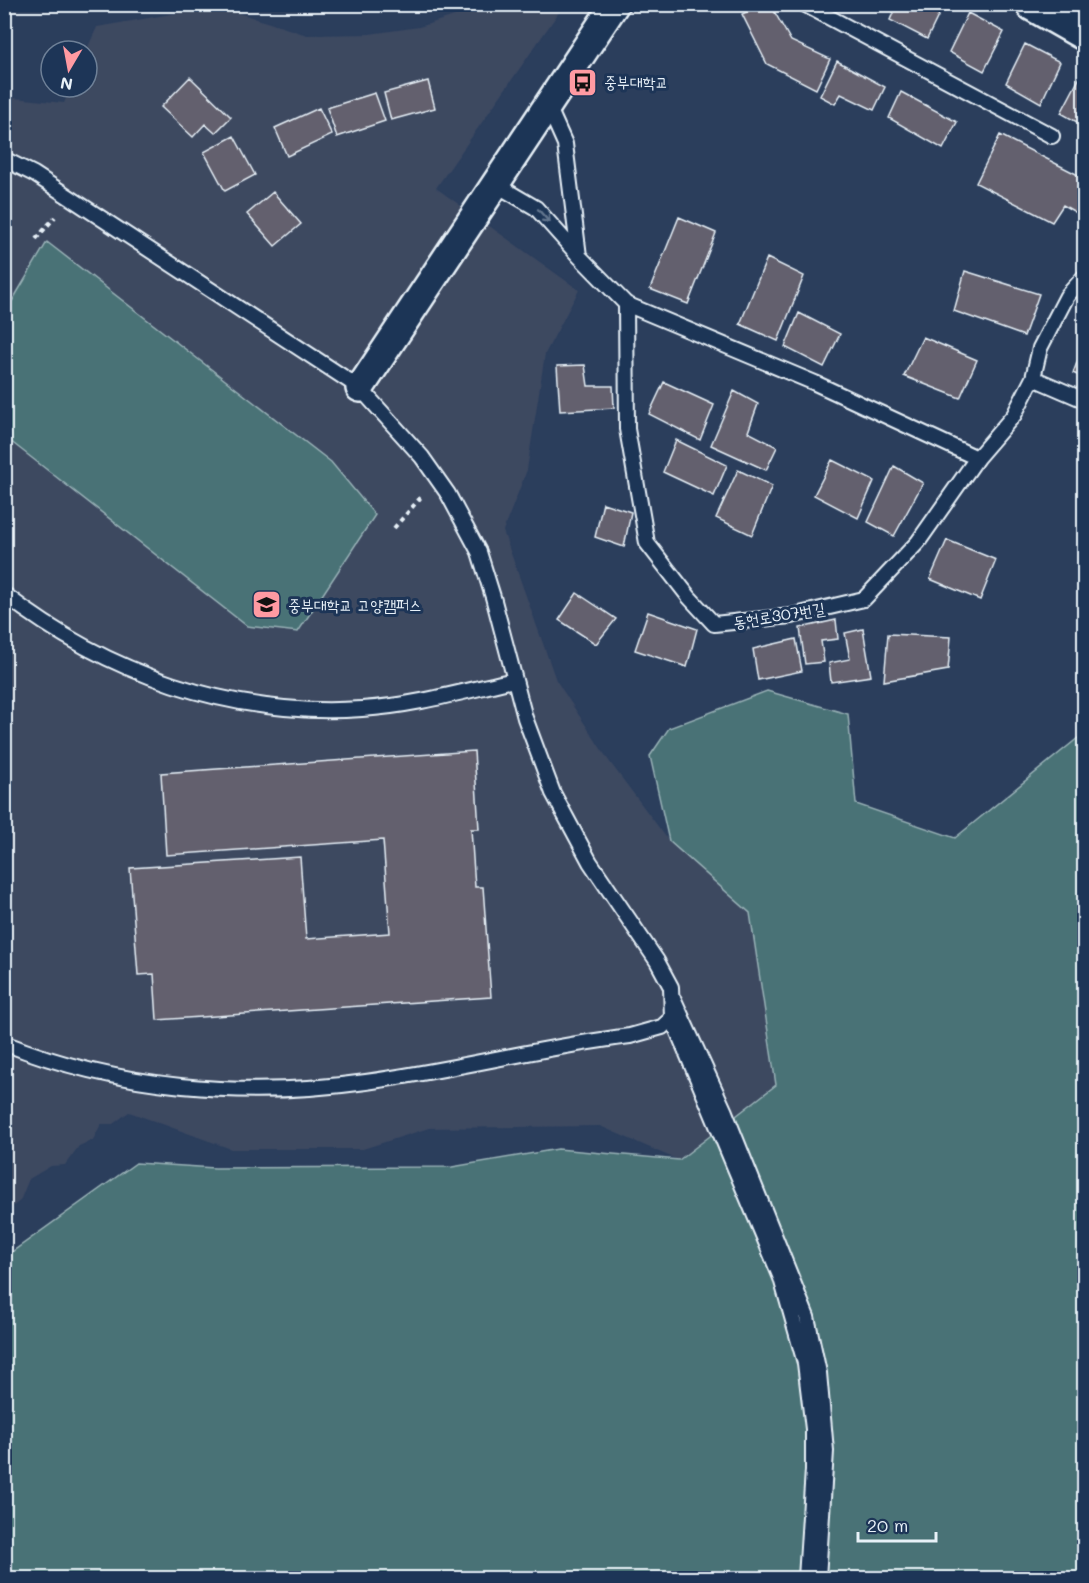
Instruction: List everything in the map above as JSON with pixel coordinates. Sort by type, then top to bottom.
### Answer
[{"type":"street","points":[[360,388],[615,4]]},
{"type":"street","points":[[1033,4],[1084,33]]},
{"type":"lane","points":[[804,4],[1052,136]]},
{"type":"lane","points":[[548,106],[565,144],[579,256]]},
{"type":"lane","points":[[4,159],[34,174],[360,388],[422,458],[448,494],[479,552],[525,718],[553,793],[590,862],[657,961],[671,987],[672,1018],[781,1278],[805,1363],[813,1429],[813,1470],[806,1578]]},
{"type":"lane","points":[[495,184],[536,208],[626,304],[814,383],[977,458]]},
{"type":"lane","name":"동헌로307번길","points":[[626,304],[627,429],[647,543],[689,597],[714,624],[791,616],[864,600],[918,542],[977,458],[1014,415],[1033,378],[1040,348],[1067,296],[1084,276]]},
{"type":"lane","points":[[1033,378],[1084,400]]},
{"type":"lane","points":[[4,594],[48,628],[129,670],[230,700],[273,707],[361,709],[514,680]]},
{"type":"lane","points":[[673,998],[725,1112],[807,1317],[819,1373],[826,1450],[818,1578]]},
{"type":"lane","points":[[4,1043],[108,1074],[166,1085],[254,1092],[366,1082],[630,1036],[662,1027],[672,1018]]},
{"type":"path","points":[[36,239],[55,217]]},
{"type":"path","points":[[394,528],[422,496]]},
{"type":"shaded area","name":"중부대학교 고양캠퍼스","points":[[217,6],[307,35],[369,34],[419,27],[470,11],[562,8],[436,188],[579,290],[545,354],[527,470],[503,531],[556,680],[609,761],[669,841],[750,913],[776,1085],[680,1161],[600,1126],[429,1128],[363,1149],[231,1149],[129,1112],[113,1124],[101,1124],[93,1140],[79,1146],[65,1165],[51,1166],[29,1179],[20,1201],[5,1212],[5,97],[64,103],[66,99],[99,99],[99,39],[92,39],[97,27]]},
{"type":"green space","points":[[47,242],[331,462],[375,515],[298,632],[247,626],[5,437],[5,313]]},
{"type":"green space","points":[[767,691],[848,714],[856,804],[955,838],[1084,733],[1084,1578],[5,1578],[5,1257],[136,1163],[215,1168],[452,1167],[558,1149],[679,1160],[776,1085],[750,913],[669,841],[650,756],[669,728]]},
{"type":"building","points":[[763,4],[770,4],[791,41],[830,59],[816,89],[767,64],[742,14]]},
{"type":"building","points":[[897,4],[944,4],[927,39],[890,20]]},
{"type":"building","points":[[968,13],[1004,32],[984,71],[949,52]]},
{"type":"building","points":[[1025,44],[1060,62],[1041,103],[1006,83]]},
{"type":"building","points":[[837,61],[885,87],[874,110],[841,94],[835,104],[820,96]]},
{"type":"building","points":[[1081,75],[1084,77],[1084,126],[1061,113]]},
{"type":"building","points":[[190,77],[231,117],[215,133],[205,124],[193,137],[161,107]]},
{"type":"building","points":[[428,81],[435,108],[391,120],[384,93]]},
{"type":"building","points":[[901,92],[957,122],[943,149],[889,118]]},
{"type":"building","points":[[375,93],[385,121],[337,137],[327,108]]},
{"type":"building","points":[[319,108],[332,135],[287,156],[275,128]]},
{"type":"building","points":[[1000,135],[1084,178],[1082,216],[1063,205],[1052,222],[976,183]]},
{"type":"building","points":[[234,136],[255,175],[225,191],[204,152]]},
{"type":"building","points":[[273,192],[301,224],[275,246],[247,214]]},
{"type":"building","points":[[679,217],[716,233],[688,304],[650,289]]},
{"type":"building","points":[[767,258],[804,276],[778,341],[740,324]]},
{"type":"building","points":[[965,271],[1039,294],[1024,336],[954,311]]},
{"type":"building","points":[[799,313],[840,334],[824,367],[785,347]]},
{"type":"building","points":[[923,337],[977,360],[960,398],[904,376]]},
{"type":"building","points":[[1084,344],[1084,378],[1073,373]]},
{"type":"building","points":[[585,365],[588,386],[613,386],[614,408],[560,411],[557,366]]},
{"type":"building","points":[[664,382],[714,405],[700,440],[649,414]]},
{"type":"building","points":[[734,391],[758,404],[748,432],[777,447],[766,470],[711,445]]},
{"type":"building","points":[[676,440],[727,465],[714,496],[663,472]]},
{"type":"building","points":[[832,460],[874,481],[858,518],[814,495]]},
{"type":"building","points":[[894,466],[923,483],[894,536],[868,522]]},
{"type":"building","points":[[738,470],[772,486],[752,535],[716,518]]},
{"type":"building","points":[[603,503],[631,512],[624,547],[595,537]]},
{"type":"building","points":[[947,540],[996,560],[980,600],[930,579]]},
{"type":"building","points":[[577,593],[616,619],[596,644],[559,620]]},
{"type":"building","points":[[648,612],[697,629],[687,667],[635,650]]},
{"type":"building","points":[[836,620],[838,639],[821,641],[824,662],[805,664],[800,628]]},
{"type":"building","points":[[863,629],[871,676],[831,682],[829,663],[850,659],[845,633]]},
{"type":"building","points":[[888,634],[951,637],[948,670],[884,681]]},
{"type":"building","points":[[796,639],[802,671],[758,680],[753,649]]},
{"type":"building","points":[[474,751],[479,829],[471,829],[475,887],[483,887],[491,997],[157,1020],[154,974],[138,975],[130,868],[300,857],[306,939],[390,933],[383,840],[166,855],[161,773]]},
{"type":"place","name":"중부대학교","points":[[583,82]]},
{"type":"place","name":"중부대학교 고양캠퍼스","points":[[267,605]]}]
